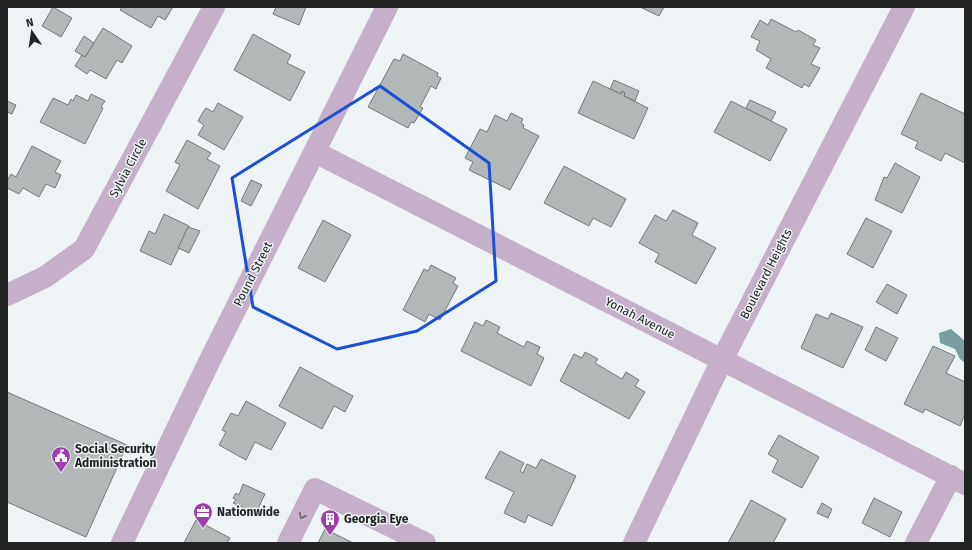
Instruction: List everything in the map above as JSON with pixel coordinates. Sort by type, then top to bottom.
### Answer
[{"type":"street","name":"Sylvia Circle","points":[[7,295],[45,277],[84,249],[214,7]]},
{"type":"street","name":"Pound Street","points":[[122,543],[209,362],[387,7]]},
{"type":"street","name":"Boulevard Heights","points":[[634,543],[722,360],[904,7]]},
{"type":"street","name":"Yonah Avenue","points":[[315,152],[958,480]]},
{"type":"street","points":[[916,543],[958,480]]},
{"type":"street","points":[[288,543],[315,489],[425,543]]},
{"type":"highlighted area","points":[[380,86],[489,163],[496,281],[417,331],[337,349],[253,307],[232,178]]},
{"type":"water","points":[[951,329],[965,341],[965,363],[960,359],[955,349],[940,343],[939,333]]},
{"type":"building","points":[[53,7],[72,18],[61,37],[42,26]]},
{"type":"building","points":[[122,7],[173,7],[165,20],[158,16],[151,28],[120,10]]},
{"type":"building","points":[[276,7],[306,7],[299,25],[273,14]]},
{"type":"building","points":[[640,7],[664,7],[659,16]]},
{"type":"building","points":[[771,19],[796,32],[798,30],[816,40],[813,45],[820,48],[811,64],[820,68],[809,87],[804,84],[802,88],[766,68],[771,59],[756,50],[760,41],[751,37],[760,20],[768,25]]},
{"type":"building","points":[[103,28],[132,46],[122,63],[117,60],[106,79],[90,70],[87,74],[75,66],[82,55],[85,57]]},
{"type":"building","points":[[253,34],[291,55],[287,63],[305,72],[290,101],[234,70]]},
{"type":"building","points":[[84,36],[94,43],[85,57],[75,51]]},
{"type":"building","points":[[403,54],[438,73],[437,76],[441,78],[436,89],[431,86],[420,107],[423,108],[414,123],[411,122],[408,128],[368,107],[394,59],[400,61]]},
{"type":"building","points":[[614,80],[639,91],[635,101],[624,96],[625,93],[622,91],[621,94],[610,89]]},
{"type":"building","points":[[593,81],[621,94],[622,91],[625,93],[624,96],[648,108],[634,139],[578,113]]},
{"type":"building","points":[[921,93],[965,114],[965,163],[945,153],[941,161],[915,148],[918,142],[901,134]]},
{"type":"building","points":[[91,94],[105,101],[85,144],[40,122],[53,98],[68,105],[71,99],[73,101],[76,95],[88,101]]},
{"type":"building","points":[[750,100],[776,112],[771,121],[746,108]]},
{"type":"building","points":[[7,101],[16,105],[12,114],[7,112]]},
{"type":"building","points":[[731,101],[787,129],[770,161],[714,132]]},
{"type":"building","points":[[218,103],[243,117],[224,150],[198,135],[204,125],[198,121],[203,112],[206,108],[213,112]]},
{"type":"building","points":[[511,113],[523,119],[521,123],[524,125],[523,128],[539,136],[510,190],[469,170],[473,162],[465,158],[480,129],[487,132],[495,115],[507,121]]},
{"type":"building","points":[[187,140],[211,153],[207,159],[220,166],[198,209],[166,191],[180,165],[175,162]]},
{"type":"building","points":[[32,146],[61,161],[55,172],[61,175],[55,188],[46,184],[39,197],[23,188],[19,194],[7,188],[7,181],[11,174],[16,177]]},
{"type":"building","points":[[895,163],[920,177],[902,213],[875,200],[884,177],[887,178]]},
{"type":"building","points":[[564,166],[626,199],[611,227],[593,218],[589,226],[544,203]]},
{"type":"building","points":[[251,180],[262,185],[251,206],[241,201]]},
{"type":"building","points":[[673,210],[698,223],[692,235],[716,248],[696,284],[655,262],[659,254],[639,243],[655,215],[666,221]]},
{"type":"building","points":[[164,214],[189,226],[171,265],[140,251],[149,231],[155,234]]},
{"type":"building","points":[[866,218],[892,231],[873,268],[847,254]]},
{"type":"building","points":[[323,220],[351,235],[325,282],[298,268]]},
{"type":"building","points":[[188,227],[200,231],[189,253],[178,248]]},
{"type":"building","points":[[431,265],[456,278],[453,283],[458,286],[440,320],[429,314],[425,322],[403,310],[424,269],[428,271]]},
{"type":"building","points":[[887,284],[907,295],[897,314],[876,302]]},
{"type":"building","points":[[831,313],[863,327],[843,368],[801,348],[816,314],[828,319]]},
{"type":"building","points":[[486,320],[500,327],[497,333],[524,347],[527,341],[540,347],[537,354],[544,358],[531,386],[461,351],[475,322],[483,326]]},
{"type":"building","points":[[876,327],[898,338],[886,361],[865,350]]},
{"type":"building","points":[[933,346],[955,356],[946,373],[965,382],[965,414],[960,426],[925,409],[923,413],[904,404]]},
{"type":"building","points":[[585,352],[598,359],[595,363],[622,379],[626,372],[639,380],[635,386],[645,392],[629,419],[560,381],[574,354],[582,358]]},
{"type":"building","points":[[300,367],[353,396],[345,412],[334,406],[322,429],[279,406]]},
{"type":"building","name":"Social Security Administration","points":[[7,392],[127,445],[86,537],[7,502]]},
{"type":"building","points":[[246,401],[286,423],[271,450],[255,442],[246,460],[219,445],[226,432],[222,430],[231,413],[238,416]]},
{"type":"building","points":[[779,435],[819,457],[802,488],[772,472],[778,460],[768,454]]},
{"type":"building","points":[[500,451],[524,463],[520,471],[523,473],[527,464],[536,468],[541,459],[576,476],[552,526],[528,515],[525,523],[504,513],[514,492],[485,478]]},
{"type":"building","points":[[243,484],[265,494],[256,513],[233,503],[236,500],[233,498],[236,493],[239,495]]},
{"type":"building","points":[[874,498],[902,512],[890,537],[862,523]]},
{"type":"building","points":[[751,500],[786,519],[773,543],[728,543]]},
{"type":"building","points":[[822,503],[832,509],[828,518],[817,513]]},
{"type":"building","name":"Nationwide","points":[[196,520],[230,538],[227,543],[184,543]]},
{"type":"building","name":"Georgia Eye","points":[[325,529],[353,543],[318,543]]},
{"type":"place","name":"Social Security Administration","points":[[61,473]]},
{"type":"place","name":"Nationwide","points":[[203,529]]},
{"type":"place","name":"Georgia Eye","points":[[330,536]]}]
